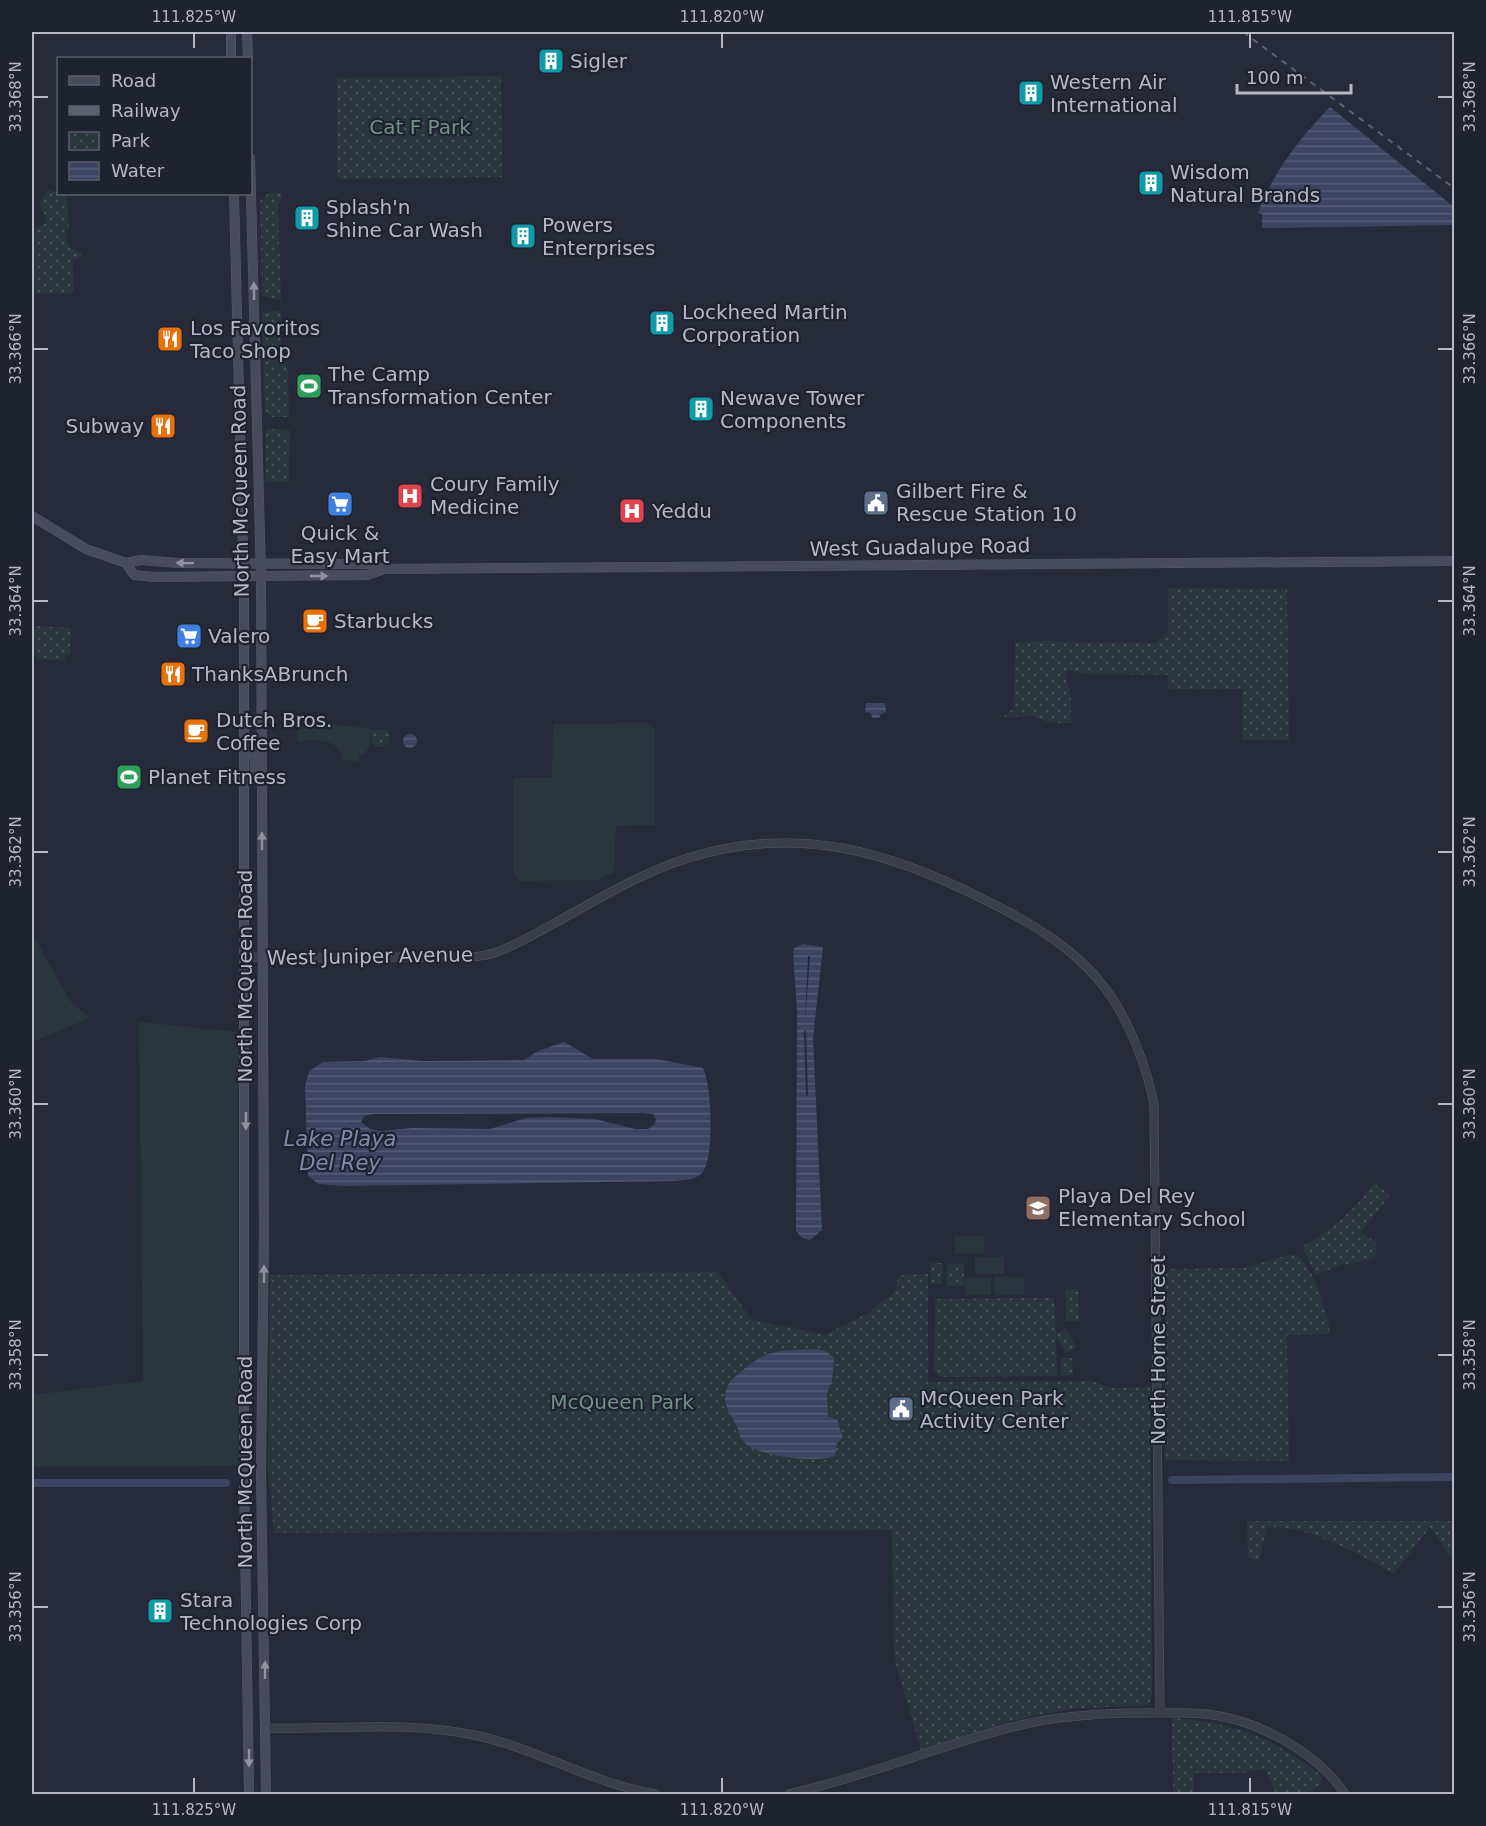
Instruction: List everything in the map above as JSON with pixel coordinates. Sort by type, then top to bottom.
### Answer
[{"type":"main road","points":[[231,32],[231,57]]},
{"type":"main road","points":[[247,32],[248,57]]},
{"type":"main road","name":"North McQueen Road","points":[[234,195],[244,564],[246,957],[244,1479],[249,1794]]},
{"type":"main road","name":"North McQueen Road","points":[[251,195],[261,577],[264,1304],[261,1479],[266,1794]]},
{"type":"main road","points":[[238,349],[255,349]]},
{"type":"main road","name":"West Guadalupe Road","points":[[32,516],[86,549],[126,563],[141,560],[244,564],[367,564],[385,569],[1455,561]]},
{"type":"main road","name":"West Guadalupe Road","points":[[126,563],[134,575],[144,576],[367,576],[385,569]]},
{"type":"main road","points":[[244,747],[254,750],[255,769],[262,781]]},
{"type":"main road","points":[[246,1304],[264,1304]]},
{"type":"main road","points":[[244,1479],[261,1479]]},
{"type":"street","name":"West Juniper Avenue","points":[[246,957],[441,957],[492,953],[544,929],[637,878],[689,857],[758,844],[800,843],[863,851],[940,877],[1037,927],[1061,944],[1087,969]]},
{"type":"street","name":"North Horne Street","points":[[1087,969],[1113,999],[1134,1036],[1154,1103],[1160,1713]]},
{"type":"street","points":[[789,1794],[1024,1724],[1080,1715],[1160,1713],[1208,1714],[1263,1731],[1308,1758],[1338,1784],[1345,1794]]},
{"type":"street","points":[[265,1728],[415,1726],[457,1732],[513,1746],[619,1785],[656,1794]]},
{"type":"green space","name":"Cat F Park","points":[[501,76],[502,177],[337,179],[337,78]]},
{"type":"green space","points":[[48,190],[57,192],[57,195],[67,195],[69,227],[65,232],[69,247],[82,253],[82,257],[73,260],[74,293],[32,294],[32,229],[44,224],[46,220],[40,202]]},
{"type":"green space","points":[[269,193],[282,193],[281,202],[278,204],[281,300],[262,296],[260,201]]},
{"type":"green space","points":[[281,310],[281,364],[288,364],[289,417],[272,417],[265,411],[262,313]]},
{"type":"green space","points":[[266,429],[290,430],[289,482],[266,482]]},
{"type":"green space","points":[[1168,588],[1287,589],[1289,740],[1243,740],[1242,689],[1168,689],[1168,675],[1086,674],[1068,670],[1065,677],[1071,694],[1071,723],[1051,723],[1033,716],[1003,717],[1014,708],[1015,643],[1033,641],[1156,643],[1168,633]]},
{"type":"green space","points":[[33,626],[71,628],[70,655],[65,655],[65,660],[37,659],[37,655],[32,655]]},
{"type":"green space","points":[[323,723],[370,729],[370,745],[364,755],[359,755],[359,761],[342,760],[340,752],[331,743],[297,741],[297,732],[302,725]]},
{"type":"green space","points":[[647,723],[655,730],[655,825],[616,826],[614,872],[598,880],[520,881],[513,872],[513,778],[552,778],[553,724]]},
{"type":"green space","points":[[371,730],[389,730],[389,744],[385,744],[385,747],[375,747],[375,744],[371,744]]},
{"type":"green space","points":[[32,933],[70,1001],[90,1018],[32,1042]]},
{"type":"green space","points":[[139,1022],[238,1032],[238,1466],[32,1467],[32,1395],[143,1381]]},
{"type":"green space","points":[[1374,1183],[1390,1195],[1361,1233],[1376,1242],[1375,1259],[1341,1265],[1316,1275],[1302,1247],[1342,1219]]},
{"type":"green space","points":[[955,1236],[984,1236],[984,1253],[955,1253]]},
{"type":"green space","points":[[1293,1254],[1307,1266],[1313,1277],[1323,1302],[1330,1334],[1287,1335],[1289,1461],[1165,1460],[1165,1275],[1171,1269],[1242,1268]]},
{"type":"green space","points":[[975,1257],[1004,1257],[1004,1274],[975,1274]]},
{"type":"green space","points":[[931,1263],[943,1263],[942,1284],[931,1284]]},
{"type":"green space","points":[[947,1264],[964,1264],[964,1286],[947,1286]]},
{"type":"green space","name":"McQueen Park","points":[[718,1272],[752,1320],[825,1335],[868,1313],[894,1293],[899,1275],[928,1274],[928,1382],[1092,1381],[1110,1388],[1150,1387],[1152,1695],[1149,1705],[1069,1709],[1019,1719],[921,1750],[894,1658],[892,1530],[274,1533],[268,1466],[270,1275]]},
{"type":"green space","points":[[994,1277],[1024,1277],[1024,1295],[995,1295]]},
{"type":"green space","points":[[965,1278],[991,1278],[991,1295],[965,1295]]},
{"type":"green space","points":[[1066,1289],[1078,1289],[1079,1321],[1066,1321]]},
{"type":"green space","points":[[1054,1298],[1056,1334],[1066,1329],[1076,1347],[1066,1353],[1056,1335],[1057,1376],[940,1377],[934,1370],[935,1299]]},
{"type":"green space","points":[[1061,1358],[1072,1358],[1073,1375],[1061,1375]]},
{"type":"green space","points":[[1247,1521],[1454,1521],[1454,1558],[1452,1559],[1430,1527],[1394,1574],[1333,1542],[1299,1531],[1267,1527],[1259,1561],[1248,1558]]},
{"type":"green space","points":[[1172,1718],[1215,1723],[1252,1734],[1287,1751],[1322,1776],[1322,1783],[1306,1794],[1276,1794],[1265,1769],[1244,1773],[1194,1773],[1194,1794],[1173,1794]]},
{"type":"water","points":[[1330,107],[1454,207],[1454,225],[1262,228],[1262,214],[1258,213],[1271,184],[1298,143]]},
{"type":"water","points":[[866,703],[885,703],[886,712],[879,718],[872,718],[871,713],[865,712]]},
{"type":"water","points":[[407,734],[413,734],[417,741],[413,748],[407,748],[403,744],[403,738]]},
{"type":"water","points":[[803,944],[823,947],[813,1038],[822,1230],[810,1240],[802,1238],[796,1231],[797,1012],[794,948]],"holes":[[[808,956],[810,956],[805,1023],[805,1022]],[[806,1030],[808,1095],[806,1097],[804,1032]]]},
{"type":"water","name":"Lake Playa Del Rey","points":[[564,1042],[593,1059],[657,1059],[703,1068],[711,1119],[707,1162],[702,1173],[691,1179],[674,1181],[344,1186],[318,1184],[308,1176],[305,1086],[309,1071],[323,1062],[365,1061],[380,1057],[423,1061],[524,1060],[538,1051]],"holes":[[[373,1114],[653,1114],[656,1119],[655,1124],[648,1129],[635,1129],[595,1119],[548,1117],[526,1118],[490,1129],[412,1128],[381,1131],[370,1129],[361,1122],[364,1116]]]},
{"type":"water","points":[[818,1349],[834,1358],[832,1380],[827,1393],[828,1417],[837,1419],[843,1438],[837,1443],[835,1456],[815,1459],[790,1458],[765,1453],[747,1445],[741,1438],[725,1401],[730,1381],[761,1357],[789,1350]]},
{"type":"waterway","points":[[1172,1480],[1454,1477]]},
{"type":"waterway","points":[[32,1483],[226,1483]]},
{"type":"railway","points":[[1243,32],[1454,188]]},
{"type":"place","name":"Sigler","points":[[551,61]]},
{"type":"place","name":"Western Air International","points":[[1031,93]]},
{"type":"place","name":"Wisdom Natural Brands","points":[[1151,183]]},
{"type":"place","name":"Splash'n Shine Car Wash","points":[[307,218]]},
{"type":"place","name":"Powers Enterprises","points":[[523,236]]},
{"type":"place","name":"Lockheed Martin Corporation","points":[[662,323]]},
{"type":"place","name":"Los Favoritos Taco Shop","points":[[170,339]]},
{"type":"place","name":"The Camp Transformation Center","points":[[309,386]]},
{"type":"place","name":"Newave Tower Components","points":[[701,409]]},
{"type":"place","name":"Subway","points":[[163,426]]},
{"type":"place","name":"Coury Family Medicine","points":[[410,496]]},
{"type":"place","name":"Gilbert Fire & Rescue Station 10","points":[[876,503]]},
{"type":"place","name":"Quick & Easy Mart","points":[[340,504]]},
{"type":"place","name":"Yeddu","points":[[632,511]]},
{"type":"place","name":"Starbucks","points":[[315,621]]},
{"type":"place","name":"Valero","points":[[189,636]]},
{"type":"place","name":"ThanksABrunch","points":[[173,674]]},
{"type":"place","name":"Dutch Bros. Coffee","points":[[196,731]]},
{"type":"place","name":"Planet Fitness","points":[[129,777]]},
{"type":"place","name":"Playa Del Rey Elementary School","points":[[1038,1208]]},
{"type":"place","name":"McQueen Park Activity Center","points":[[901,1409]]},
{"type":"place","name":"Stara Technologies Corp","points":[[160,1611]]}]
